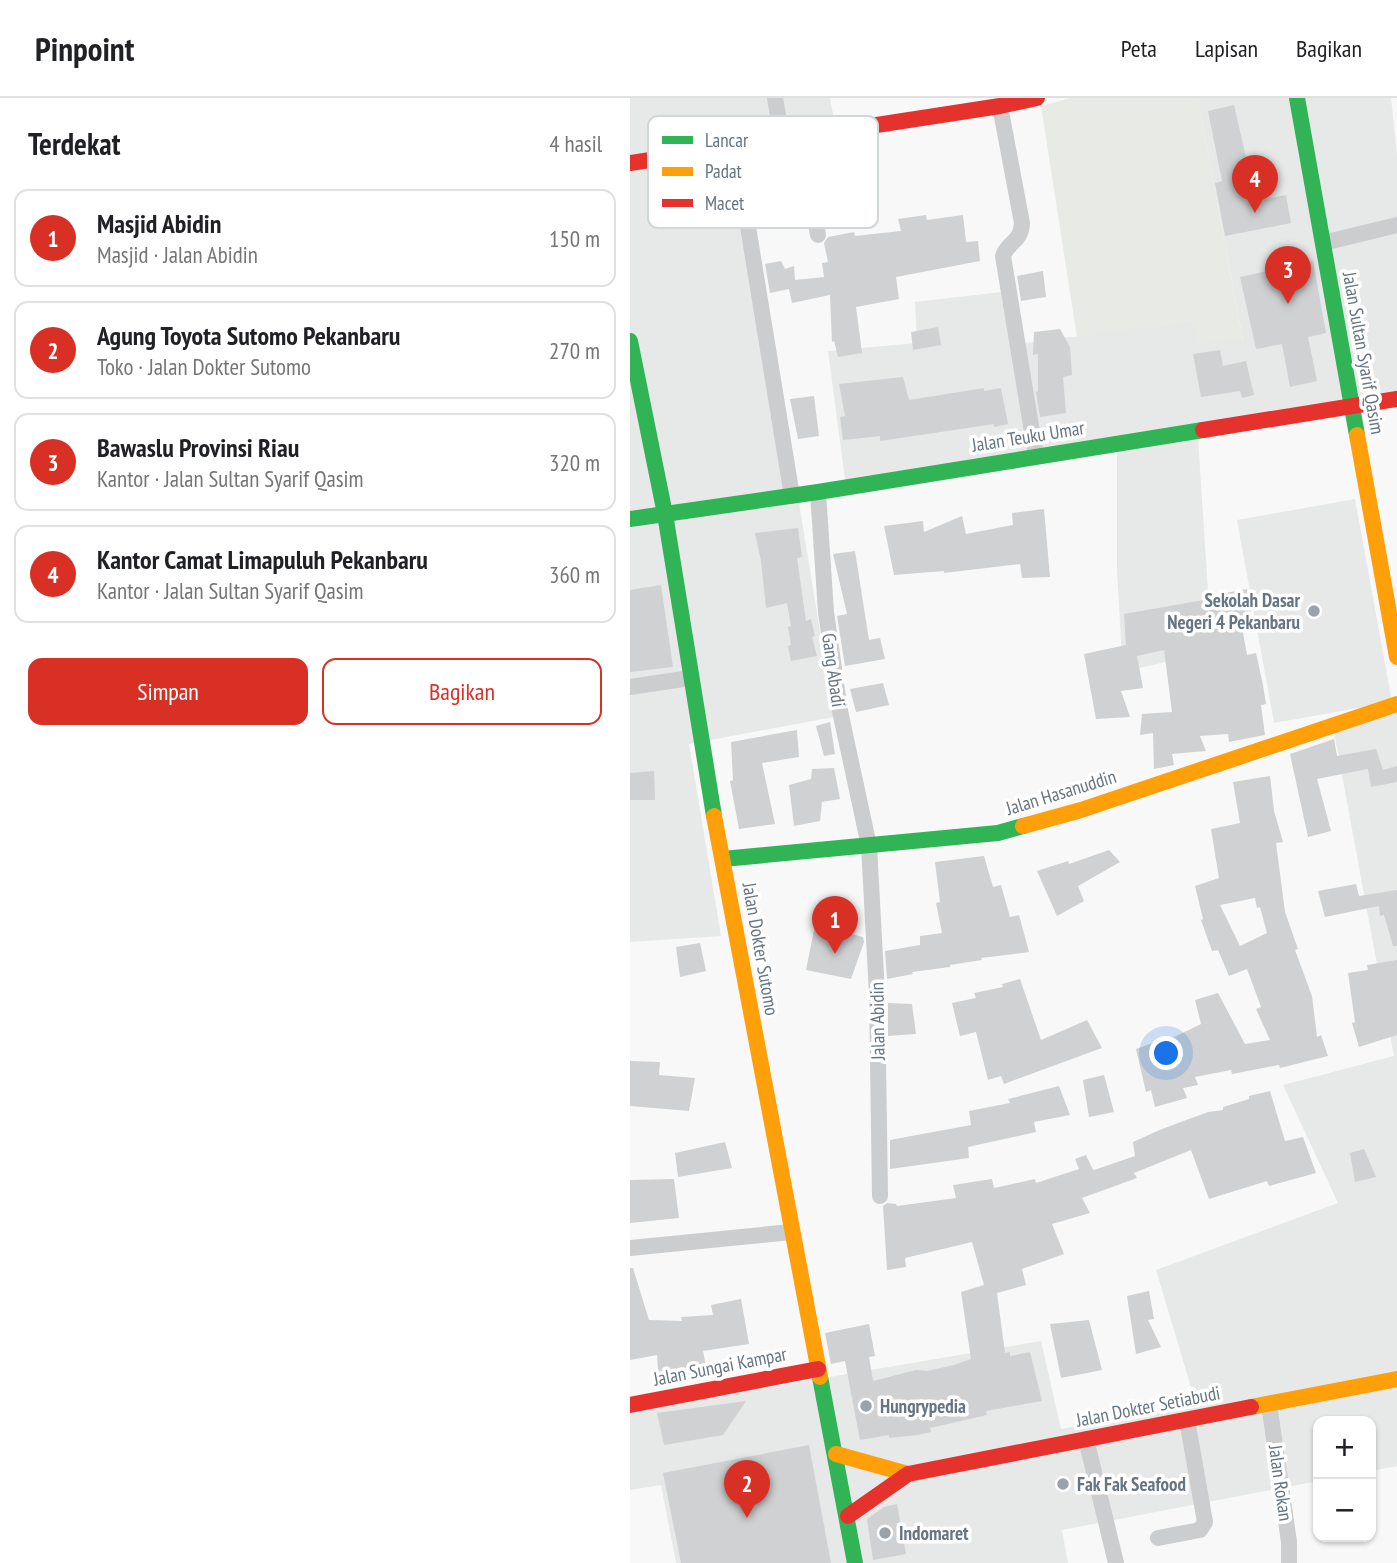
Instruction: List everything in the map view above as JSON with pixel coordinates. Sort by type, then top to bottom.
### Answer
[{"type":"main road","points":[[878,124],[1037,98]]},
{"type":"main road","name":"Jalan Sultan Syarif Qasim","points":[[1297,98],[1397,657]]},
{"type":"main road","points":[[630,163],[648,160]]},
{"type":"main road","name":"Jalan Dokter Sutomo","points":[[630,341],[665,514],[690,678],[791,1232],[855,1563]]},
{"type":"main road","name":"Jalan Teuku Umar","points":[[630,519],[818,492],[1397,399]]},
{"type":"main road","name":"Jalan Hasanuddin","points":[[723,859],[998,833],[1082,810],[1397,704]]},
{"type":"main road","name":"Jalan Sungai Kampar","points":[[630,1405],[818,1369]]},
{"type":"main road","name":"Jalan Dokter Setiabudi","points":[[848,1516],[908,1474],[1397,1379]]},
{"type":"main road","name":"Jalan Dokter Setiabudi","points":[[836,1454],[908,1474]]},
{"type":"street","points":[[775,98],[778,116]]},
{"type":"street","points":[[1000,106],[1022,223],[1021,234],[1003,256],[1036,456]]},
{"type":"street","points":[[1323,243],[1397,225]]},
{"type":"street","points":[[748,228],[792,496]]},
{"type":"street","points":[[817,228],[818,235]]},
{"type":"street","name":"Gang Abadi","points":[[818,492],[826,612],[840,711],[869,846]]},
{"type":"street","points":[[630,687],[690,678]]},
{"type":"street","name":"Jalan Abidin","points":[[869,846],[877,994],[880,1196]]},
{"type":"street","points":[[630,1248],[791,1232]]},
{"type":"street","name":"Jalan Rokan","points":[[1269,1404],[1289,1542],[1289,1563]]},
{"type":"street","points":[[1158,1538],[1200,1530],[1205,1522],[1187,1420]]},
{"type":"street","points":[[1086,1439],[1116,1563]]},
{"type":"shaded area","points":[[630,98],[830,98],[833,116],[648,116],[648,228],[754,228],[834,717],[689,744],[721,936],[630,942]]},
{"type":"shaded area","points":[[1071,98],[1198,98],[1243,341],[1195,344],[1194,321],[1077,337],[1041,106]]},
{"type":"shaded area","points":[[1198,98],[1391,98],[1397,154],[1397,401],[1198,438],[1212,651],[1123,672],[1117,572],[1117,450],[847,494],[828,351],[917,343],[915,302],[1001,292],[1011,345],[1194,321],[1243,340]]},
{"type":"shaded area","name":"Sekolah Dasar Negeri 4 Pekanbaru","points":[[1355,499],[1392,702],[1274,723],[1237,520]]},
{"type":"shaded area","points":[[1397,713],[1397,1466],[1376,1470],[1376,1416],[1313,1416],[1313,1482],[1062,1530],[1068,1563],[676,1563],[661,1485],[630,1490],[630,1411],[1041,1341],[1061,1429],[1196,1404],[1156,1270],[1338,1203],[1283,1085],[1394,1056],[1334,732]]},
{"type":"building","points":[[1234,105],[1246,157],[1241,158],[1250,202],[1286,195],[1291,223],[1225,236],[1215,183],[1222,181],[1208,111]]},
{"type":"building","points":[[926,215],[927,220],[963,215],[966,242],[978,241],[980,261],[896,277],[899,299],[856,307],[862,353],[838,357],[834,341],[832,342],[830,295],[792,303],[789,289],[770,293],[765,264],[781,261],[785,269],[794,266],[795,280],[824,277],[822,263],[828,262],[824,243],[828,237],[854,232],[855,236],[901,231],[898,219]]},
{"type":"building","points":[[1313,261],[1326,333],[1308,337],[1317,381],[1290,387],[1282,344],[1256,349],[1240,277]]},
{"type":"building","points":[[1043,271],[1046,297],[1021,301],[1017,276]]},
{"type":"building","points":[[938,327],[941,345],[913,350],[911,332]]},
{"type":"building","points":[[1060,329],[1070,347],[1072,375],[1063,377],[1066,413],[1040,417],[1036,392],[1038,354],[1033,355],[1034,332]]},
{"type":"building","points":[[1220,350],[1223,366],[1246,361],[1254,395],[1242,398],[1240,391],[1201,397],[1193,354]]},
{"type":"building","points":[[903,377],[909,400],[984,388],[984,391],[1001,388],[1008,424],[880,441],[880,436],[843,440],[840,417],[845,416],[839,384]]},
{"type":"building","points":[[814,396],[819,436],[798,439],[790,399]]},
{"type":"building","points":[[1044,509],[1050,577],[1022,578],[1020,564],[944,573],[894,575],[884,526],[923,521],[924,532],[962,516],[966,534],[1013,525],[1012,513]]},
{"type":"building","points":[[798,528],[802,557],[797,558],[806,621],[811,619],[817,656],[791,661],[788,627],[791,626],[787,603],[766,608],[755,533]]},
{"type":"building","points":[[855,551],[869,640],[880,638],[885,659],[845,666],[837,616],[847,614],[833,554]]},
{"type":"building","points":[[661,585],[673,667],[630,672],[630,590]]},
{"type":"building","points":[[1247,589],[1251,614],[1240,616],[1247,655],[1256,653],[1263,685],[1266,704],[1261,705],[1265,735],[1229,742],[1228,734],[1200,736],[1206,751],[1172,754],[1174,765],[1154,769],[1153,733],[1140,735],[1142,714],[1172,712],[1164,650],[1137,656],[1143,688],[1121,691],[1130,717],[1096,719],[1084,654],[1126,645],[1124,614],[1215,598],[1214,595]]},
{"type":"building","points":[[883,683],[889,705],[856,712],[850,689]]},
{"type":"building","points":[[830,722],[835,754],[824,756],[816,726]]},
{"type":"building","points":[[797,730],[799,757],[762,763],[775,824],[739,829],[730,781],[733,780],[731,742]]},
{"type":"building","points":[[1334,739],[1337,756],[1376,749],[1383,770],[1397,766],[1397,782],[1371,787],[1368,769],[1317,779],[1331,831],[1308,837],[1290,754]]},
{"type":"building","points":[[834,768],[840,799],[822,802],[820,821],[794,826],[789,785],[811,779],[812,769]]},
{"type":"building","points":[[654,771],[655,800],[630,800],[630,773]]},
{"type":"building","points":[[1270,776],[1274,811],[1283,842],[1276,843],[1285,912],[1298,949],[1295,950],[1312,996],[1317,1037],[1321,1035],[1328,1056],[1280,1068],[1279,1065],[1232,1074],[1231,1070],[1195,1077],[1198,1085],[1183,1088],[1187,1098],[1155,1107],[1151,1090],[1146,1092],[1136,1049],[1155,1042],[1156,1046],[1201,1024],[1195,1000],[1218,993],[1245,1044],[1270,1040],[1256,1009],[1261,1007],[1247,969],[1229,976],[1218,950],[1212,951],[1201,920],[1203,919],[1195,886],[1219,878],[1211,829],[1240,823],[1233,782]],"holes":[[[1255,898],[1257,908],[1260,907],[1267,933],[1240,946],[1220,905]]]},
{"type":"building","points":[[1109,850],[1120,862],[1078,886],[1084,901],[1057,916],[1037,871],[1068,861],[1069,864]]},
{"type":"building","points":[[984,856],[993,887],[1001,885],[1010,917],[1019,915],[1029,952],[981,958],[982,960],[887,979],[885,951],[920,945],[920,936],[942,933],[936,903],[940,902],[935,862]]},
{"type":"building","points":[[1356,884],[1359,896],[1397,890],[1397,946],[1393,946],[1384,915],[1380,916],[1379,906],[1325,917],[1318,891]]},
{"type":"building","points":[[815,925],[863,937],[864,942],[851,979],[806,970]]},
{"type":"building","points":[[700,943],[706,971],[680,977],[676,947]]},
{"type":"building","points":[[1397,960],[1397,1035],[1359,1047],[1352,1023],[1355,1022],[1348,973],[1368,970],[1367,965]]},
{"type":"building","points":[[1020,979],[1041,1040],[1087,1020],[1102,1048],[1004,1084],[1001,1076],[988,1080],[976,1032],[960,1036],[952,1003],[976,998],[974,993],[1003,987],[1002,984]]},
{"type":"building","points":[[888,1003],[912,1004],[916,1034],[888,1036]]},
{"type":"building","points":[[630,1061],[660,1062],[659,1075],[695,1078],[689,1111],[630,1106]]},
{"type":"building","points":[[1104,1075],[1114,1112],[1089,1117],[1083,1080]]},
{"type":"building","points":[[1059,1086],[1070,1115],[1034,1122],[1036,1132],[968,1147],[969,1158],[890,1169],[890,1140],[971,1125],[969,1111],[1010,1103],[1008,1099]]},
{"type":"building","points":[[1270,1091],[1285,1141],[1303,1137],[1316,1173],[1269,1186],[1267,1181],[1209,1199],[1191,1150],[1134,1173],[1137,1178],[1082,1198],[1090,1213],[1052,1224],[1064,1254],[1022,1269],[1026,1285],[997,1293],[1005,1353],[1010,1352],[1010,1356],[1030,1352],[1042,1401],[986,1411],[987,1415],[930,1428],[931,1432],[917,1435],[889,1438],[889,1435],[860,1440],[845,1361],[831,1364],[825,1333],[869,1324],[875,1356],[869,1357],[873,1381],[916,1370],[927,1371],[954,1365],[971,1359],[961,1292],[984,1285],[972,1242],[905,1258],[906,1267],[887,1270],[883,1206],[887,1203],[897,1206],[956,1198],[953,1185],[992,1179],[994,1188],[1035,1179],[1036,1183],[1079,1169],[1075,1159],[1086,1155],[1093,1170],[1097,1169],[1135,1156],[1133,1142],[1208,1112],[1223,1110],[1223,1107],[1249,1099],[1249,1096]]},
{"type":"building","points":[[725,1142],[732,1168],[678,1177],[675,1153]]},
{"type":"building","points":[[1364,1149],[1376,1177],[1355,1182],[1350,1153]]},
{"type":"building","points":[[674,1179],[679,1218],[630,1223],[630,1180]]},
{"type":"building","points":[[630,1268],[633,1268],[649,1320],[682,1321],[681,1317],[713,1315],[711,1305],[741,1299],[749,1344],[703,1351],[708,1377],[659,1383],[657,1355],[630,1360]]},
{"type":"building","points":[[1149,1291],[1154,1319],[1148,1320],[1161,1347],[1136,1354],[1127,1296]]},
{"type":"building","points":[[1089,1320],[1102,1370],[1061,1378],[1050,1324]]},
{"type":"building","points":[[746,1401],[723,1435],[664,1445],[657,1413]]},
{"type":"building","points":[[809,1445],[831,1563],[681,1563],[663,1473]]},
{"type":"building","name":"Indomaret","points":[[897,1504],[906,1554],[873,1560],[867,1519],[884,1507]]},
{"type":"traffic: fast","points":[[1297,98],[1357,435]]},
{"type":"traffic: fast","points":[[630,341],[665,514],[714,816]]},
{"type":"traffic: fast","points":[[630,519],[818,492],[1203,430]]},
{"type":"traffic: fast","points":[[723,859],[998,833],[1023,826]]},
{"type":"traffic: fast","points":[[820,1377],[855,1563]]},
{"type":"traffic: slow","points":[[1357,435],[1397,657]]},
{"type":"traffic: slow","points":[[1023,826],[1081,810],[1397,704]]},
{"type":"traffic: slow","points":[[714,816],[820,1377]]},
{"type":"traffic: slow","points":[[1251,1407],[1397,1379]]},
{"type":"traffic: slow","points":[[836,1454],[908,1474]]},
{"type":"traffic: jam","points":[[878,125],[1037,98]]},
{"type":"traffic: jam","points":[[630,163],[648,160]]},
{"type":"traffic: jam","points":[[1203,430],[1397,399]]},
{"type":"traffic: jam","points":[[630,1405],[818,1369]]},
{"type":"traffic: jam","points":[[848,1516],[908,1474],[1251,1407]]},
{"type":"place","name":"Kantor Camat Limapuluh Pekanbaru","points":[[1255,213]]},
{"type":"place","name":"Bawaslu Provinsi Riau","points":[[1288,304]]},
{"type":"place","name":"Sekolah Dasar Negeri 4 Pekanbaru","points":[[1314,611]]},
{"type":"place","name":"Masjid Abidin","points":[[835,954]]},
{"type":"place","name":"Hungrypedia","points":[[866,1406]]},
{"type":"place","name":"Fak Fak Seafood","points":[[1063,1484]]},
{"type":"place","name":"Agung Toyota Sutomo Pekanbaru","points":[[747,1518]]},
{"type":"place","name":"Indomaret","points":[[885,1533]]}]
